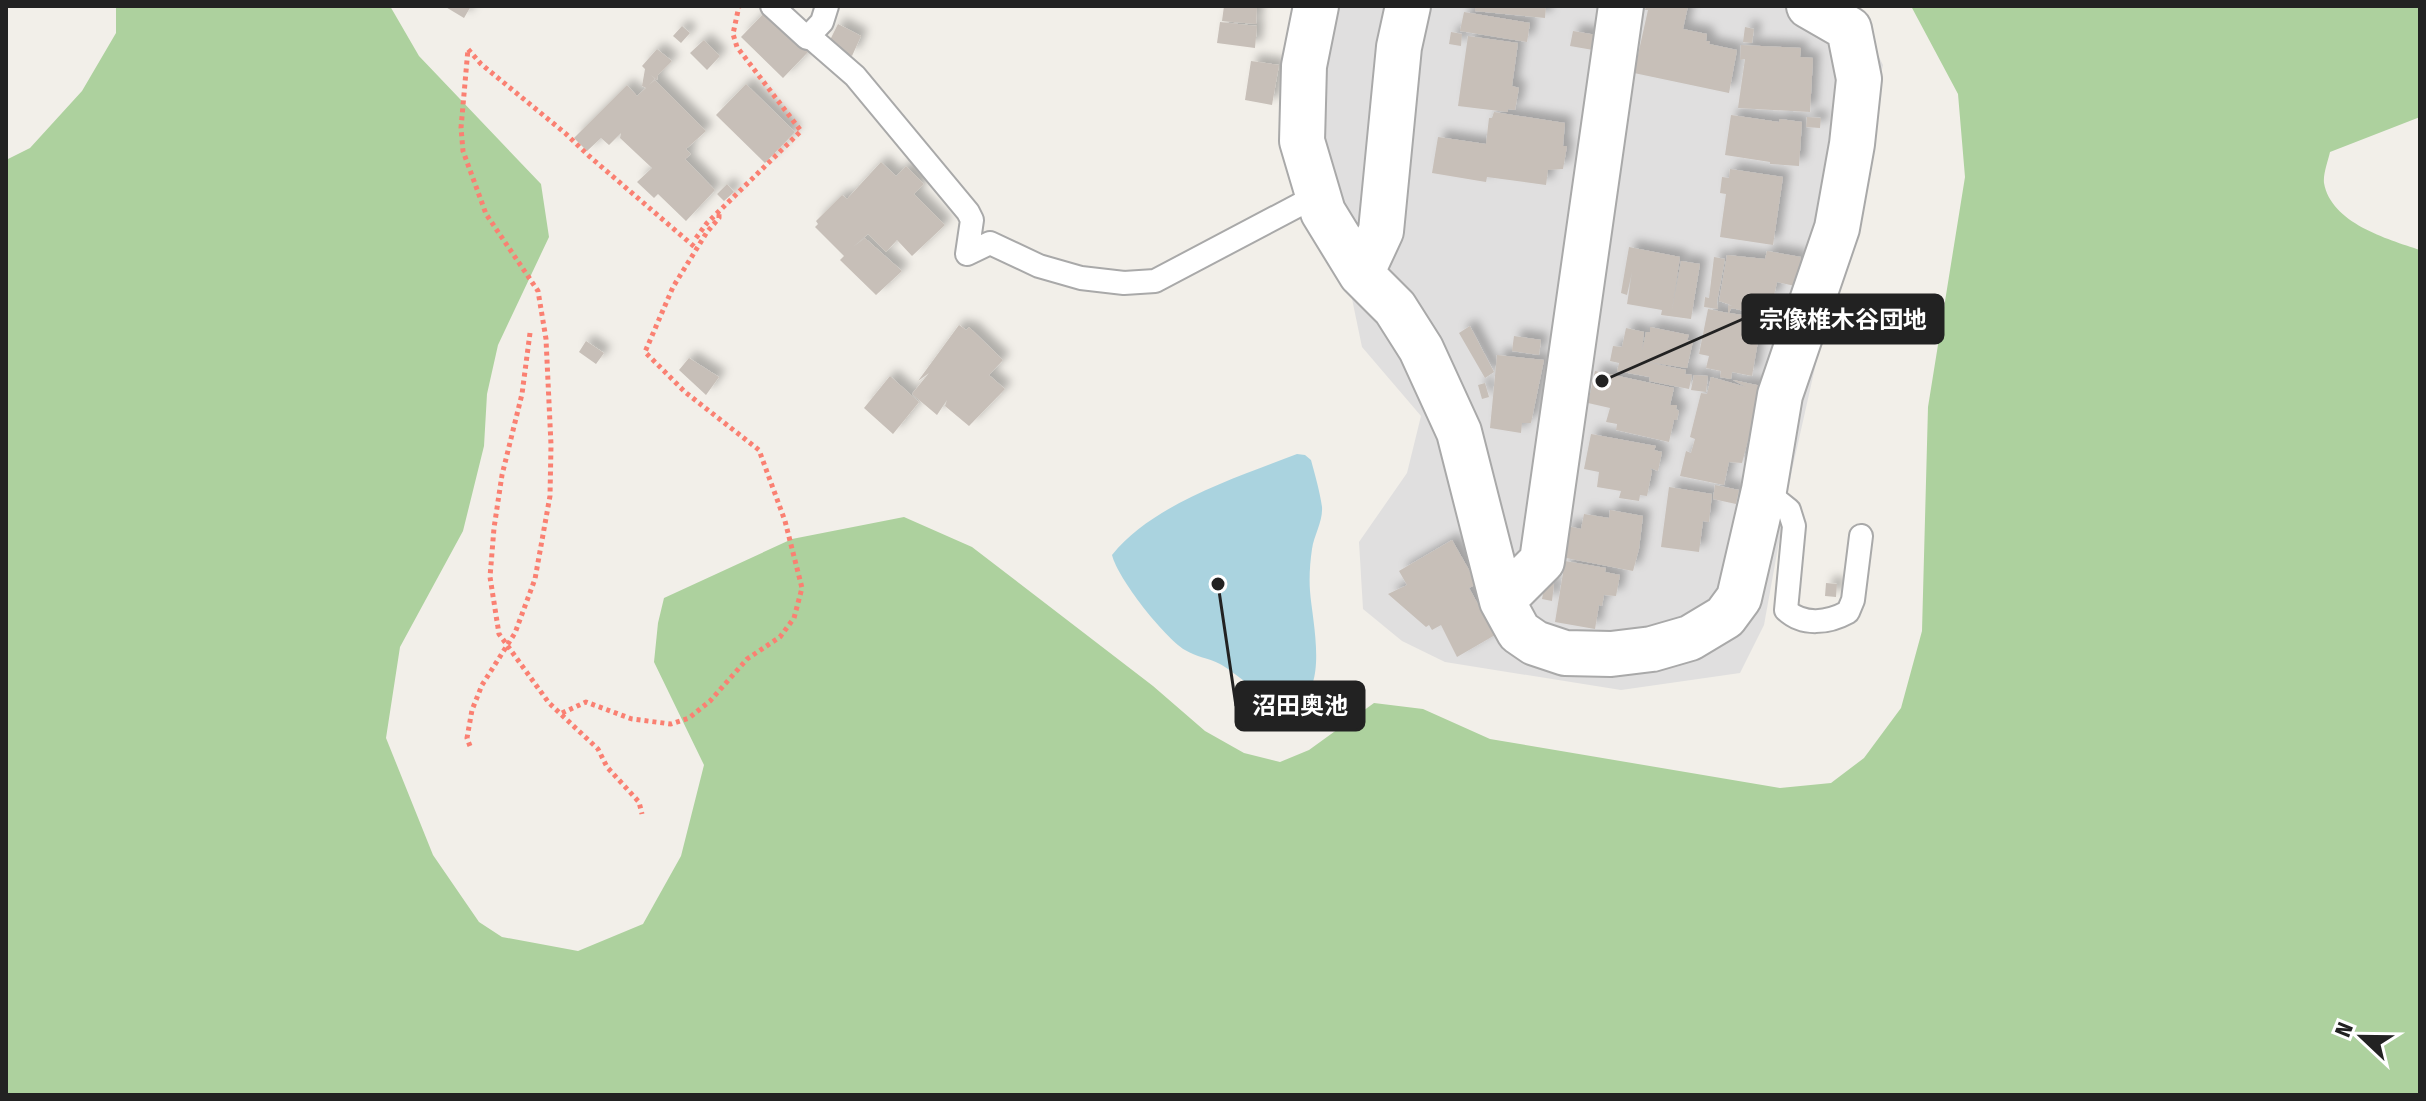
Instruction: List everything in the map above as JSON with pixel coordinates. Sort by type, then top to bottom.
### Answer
[{"type":"street","points":[[1316,6],[1304,66],[1302,141],[1323,212],[1361,274],[1395,308],[1421,349],[1459,432],[1502,601],[1519,632],[1535,643],[1565,653],[1611,654],[1652,649],[1690,638],[1725,617],[1739,598],[1764,490],[1780,395],[1837,228],[1852,144],[1859,79],[1849,29],[1809,6]]},
{"type":"street","points":[[1361,274],[1381,231],[1399,47],[1408,6]]},
{"type":"street","points":[[1502,601],[1542,561],[1621,6]]},
{"type":"lane","points":[[772,6],[807,38],[822,22],[827,6]]},
{"type":"lane","points":[[809,36],[855,76],[968,212],[972,220],[967,254],[990,243],[1039,266],[1081,278],[1124,283],[1155,281],[1318,195]]},
{"type":"lane","points":[[1764,490],[1789,510],[1794,526],[1786,610],[1794,618],[1803,621],[1826,620],[1848,612],[1853,600],[1861,536]]},
{"type":"path","points":[[696,238],[801,131],[737,47],[733,34],[739,6]]},
{"type":"path","points":[[470,746],[467,738],[472,710],[482,685],[508,647],[535,579],[550,496],[551,445],[546,339],[538,291],[486,214],[463,151],[461,128],[468,49],[481,64],[697,249]]},
{"type":"path","points":[[562,713],[586,702],[632,719],[671,724],[689,718],[710,701],[747,659],[780,637],[794,618],[799,603],[802,588],[800,572],[759,450],[685,392],[645,352],[673,287],[719,218],[719,212]]},
{"type":"path","points":[[530,333],[522,394],[502,475],[490,577],[499,634],[549,703],[598,749],[607,767],[639,802],[642,814]]},
{"type":"shaded area","points":[[1338,6],[1853,6],[1883,65],[1792,470],[1764,625],[1740,673],[1621,690],[1445,662],[1402,641],[1363,609],[1359,542],[1407,473],[1421,416],[1362,347],[1329,188],[1312,140]]},
{"type":"green space","points":[[116,6],[390,6],[419,56],[541,184],[549,237],[498,345],[487,394],[484,446],[463,531],[400,647],[386,738],[433,855],[479,922],[502,937],[578,951],[643,924],[681,856],[704,765],[654,662],[664,598],[792,539],[904,517],[972,547],[1153,686],[1205,731],[1244,753],[1280,762],[1309,750],[1374,703],[1423,709],[1490,739],[1780,788],[1831,783],[1864,758],[1901,708],[1922,631],[1928,407],[1965,177],[1958,94],[1911,6],[2420,6],[2420,117],[2330,152],[2324,183],[2337,209],[2349,219],[2377,235],[2420,250],[2420,1095],[6,1095],[6,160],[30,148],[82,91],[116,33]]},
{"type":"water","points":[[1297,454],[1311,460],[1322,512],[1310,570],[1316,667],[1308,693],[1299,702],[1291,704],[1270,698],[1220,664],[1189,652],[1176,643],[1132,592],[1112,555],[1150,521],[1173,507],[1197,494]]},
{"type":"building","points":[[444,6],[471,6],[464,18]]},
{"type":"building","points":[[1224,6],[1257,6],[1256,24],[1222,21]]},
{"type":"building","points":[[1475,6],[1546,6],[1545,18],[1475,11]]},
{"type":"building","points":[[1646,6],[1688,6],[1683,29],[1707,34],[1709,44],[1737,50],[1729,93],[1634,73],[1648,10],[1645,10]]},
{"type":"building","points":[[767,10],[808,52],[783,78],[741,37]]},
{"type":"building","points":[[1464,12],[1530,23],[1527,42],[1460,31]]},
{"type":"building","points":[[1220,22],[1257,26],[1255,48],[1217,43]]},
{"type":"building","points":[[838,24],[861,36],[852,56],[828,44]]},
{"type":"building","points":[[682,26],[690,33],[681,43],[673,36]]},
{"type":"building","points":[[1745,27],[1754,29],[1752,43],[1743,42]]},
{"type":"building","points":[[1573,31],[1602,36],[1599,51],[1570,46]]},
{"type":"building","points":[[1451,32],[1462,34],[1461,46],[1449,44]]},
{"type":"building","points":[[1468,36],[1518,43],[1512,86],[1519,88],[1515,110],[1508,109],[1508,112],[1458,106]]},
{"type":"building","points":[[704,40],[720,56],[707,70],[690,53]]},
{"type":"building","points":[[1741,45],[1801,48],[1800,57],[1813,58],[1810,112],[1738,108],[1745,59],[1740,60]]},
{"type":"building","points":[[657,49],[672,61],[657,80],[651,75],[655,79],[649,85],[655,80],[706,131],[686,149],[691,154],[685,159],[715,190],[686,221],[658,194],[654,198],[637,182],[652,168],[620,138],[621,133],[609,145],[601,138],[587,151],[574,138],[627,85],[637,96],[646,88],[642,86],[645,69],[642,66]]},
{"type":"building","points":[[1251,61],[1279,65],[1272,105],[1245,100]]},
{"type":"building","points":[[746,84],[795,132],[765,163],[716,115]]},
{"type":"building","points":[[1494,112],[1565,123],[1563,146],[1567,146],[1563,169],[1548,170],[1546,185],[1487,177],[1486,182],[1432,173],[1438,137],[1486,144],[1489,118]]},
{"type":"building","points":[[1731,115],[1802,122],[1799,166],[1725,155]]},
{"type":"building","points":[[1807,117],[1821,118],[1820,128],[1806,127]]},
{"type":"building","points":[[881,162],[896,176],[906,166],[924,184],[914,194],[945,225],[912,256],[897,240],[886,252],[868,234],[853,247],[865,238],[902,271],[876,295],[840,260],[844,256],[815,227],[818,224],[816,221],[842,195],[847,199]]},
{"type":"building","points":[[1730,169],[1783,177],[1773,245],[1720,237],[1726,194],[1720,193],[1722,177],[1729,178]]},
{"type":"building","points":[[727,184],[734,192],[724,201],[717,194]]},
{"type":"building","points":[[1629,247],[1680,257],[1672,310],[1681,261],[1700,264],[1691,319],[1661,315],[1662,310],[1627,304],[1632,272],[1627,295],[1621,293]]},
{"type":"building","points":[[1767,251],[1801,257],[1795,286],[1777,282],[1773,300],[1760,297],[1754,313],[1731,308],[1729,313],[1762,318],[1752,376],[1732,372],[1731,379],[1720,377],[1721,371],[1706,368],[1709,356],[1699,354],[1708,309],[1728,313],[1728,305],[1732,306],[1719,301],[1727,255],[1765,259]]},
{"type":"building","points":[[1714,257],[1725,259],[1718,309],[1704,307],[1705,297],[1709,298]]},
{"type":"building","points":[[959,325],[966,330],[969,327],[1003,360],[989,375],[1005,389],[969,426],[945,406],[947,400],[937,415],[912,394]]},
{"type":"building","points":[[1470,326],[1494,372],[1485,378],[1459,333]]},
{"type":"building","points":[[1650,327],[1689,335],[1687,340],[1693,341],[1687,368],[1642,361],[1686,370],[1685,374],[1692,375],[1689,389],[1617,371],[1619,363],[1610,361],[1613,346],[1622,347],[1626,328],[1644,332],[1642,351]]},
{"type":"building","points":[[1514,336],[1541,340],[1539,355],[1512,351]]},
{"type":"building","points":[[586,341],[604,353],[596,364],[579,352]]},
{"type":"building","points":[[1497,355],[1544,360],[1531,423],[1522,423],[1521,433],[1490,428]]},
{"type":"building","points":[[689,358],[719,377],[706,395],[679,370]]},
{"type":"building","points":[[1595,371],[1674,388],[1670,405],[1677,405],[1679,411],[1669,442],[1616,430],[1617,424],[1606,422],[1610,408],[1588,403]]},
{"type":"building","points":[[1694,375],[1708,376],[1706,392],[1691,390]]},
{"type":"building","points":[[890,376],[919,402],[893,434],[864,408]]},
{"type":"building","points":[[1711,377],[1746,387],[1733,380],[1766,387],[1759,397],[1742,463],[1729,462],[1724,485],[1680,476],[1686,451],[1691,453],[1695,439],[1690,437],[1701,393],[1707,394]]},
{"type":"building","points":[[1485,383],[1489,397],[1482,399],[1478,385]]},
{"type":"building","points":[[1591,434],[1656,446],[1654,450],[1662,452],[1658,471],[1650,468],[1647,496],[1640,495],[1639,501],[1619,498],[1621,491],[1597,487],[1599,472],[1584,469]]},
{"type":"building","points":[[1715,485],[1739,490],[1736,504],[1713,499]]},
{"type":"building","points":[[1669,487],[1712,494],[1709,522],[1703,521],[1699,552],[1661,547]]},
{"type":"building","points":[[1610,510],[1643,516],[1633,571],[1561,557],[1567,526],[1581,529],[1584,514],[1609,518]]},
{"type":"building","points":[[1452,540],[1477,584],[1469,588],[1495,635],[1457,657],[1441,625],[1432,630],[1429,625],[1426,627],[1388,594],[1407,585],[1399,571]]},
{"type":"building","points":[[1565,561],[1606,568],[1605,572],[1620,575],[1616,596],[1604,595],[1602,606],[1599,605],[1595,629],[1555,622]]},
{"type":"building","points":[[1545,583],[1554,584],[1552,601],[1542,599]]},
{"type":"building","points":[[1826,583],[1837,584],[1836,597],[1825,596]]},
{"type":"place","name":"宗像椎木谷団地","points":[[1602,381]]},
{"type":"place","name":"沼田奥池","points":[[1218,584]]}]
